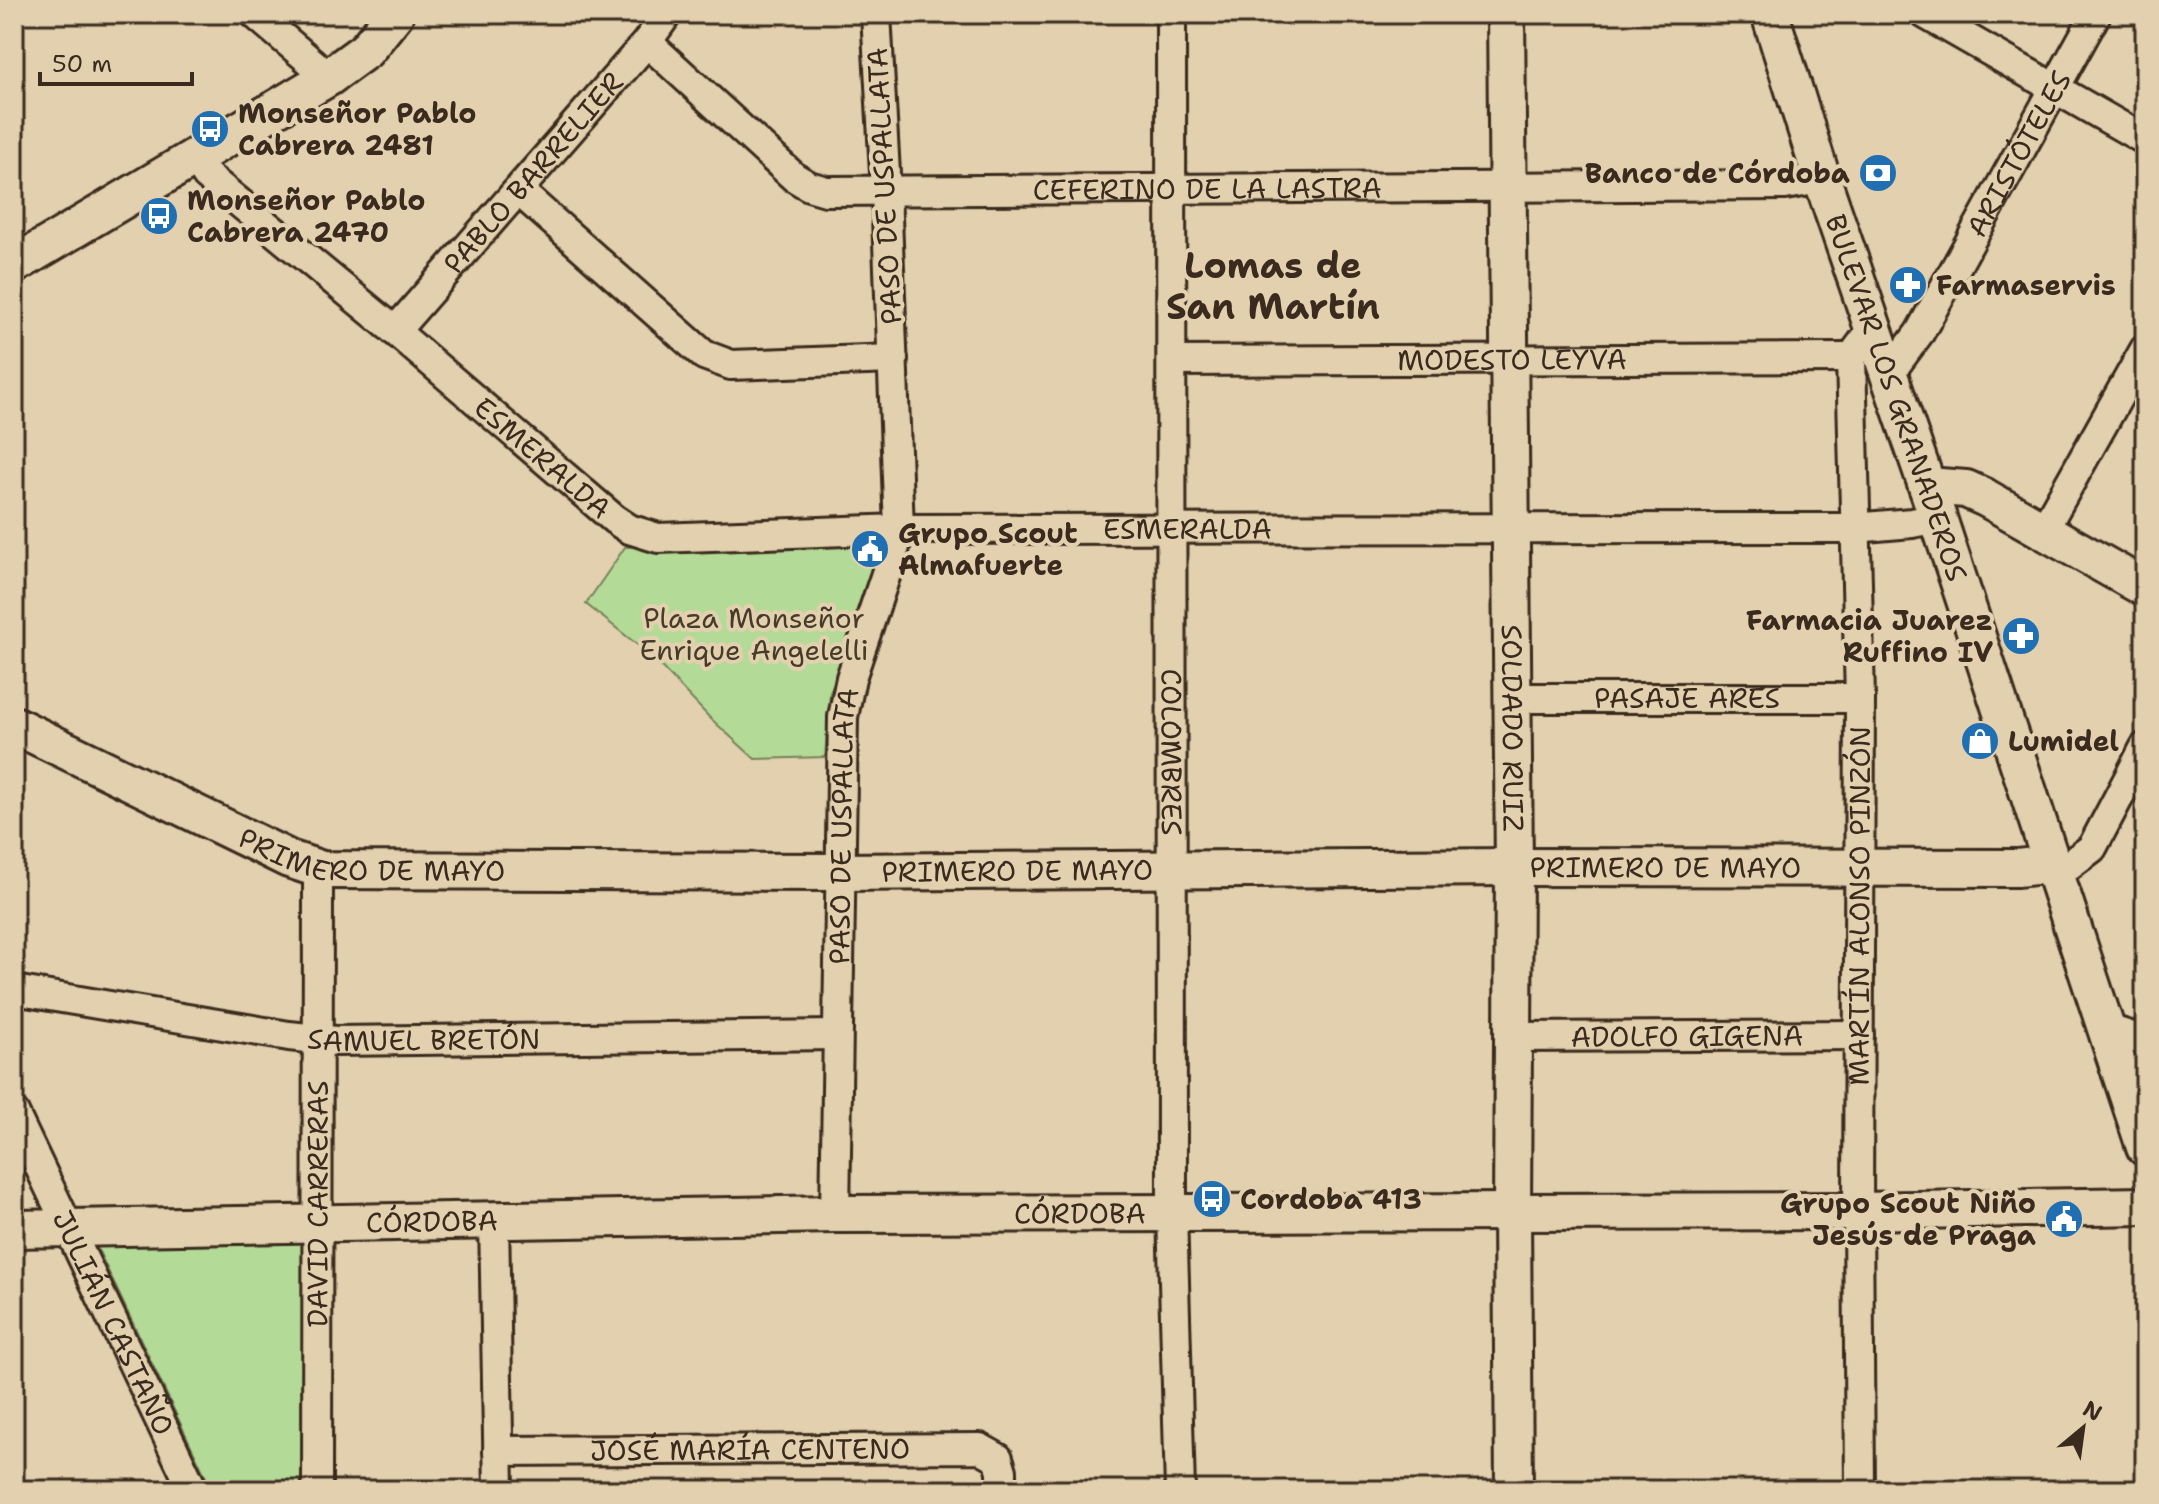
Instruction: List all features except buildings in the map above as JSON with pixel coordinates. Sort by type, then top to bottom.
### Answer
[{"type":"main road","points":[[14,265],[329,77],[366,50],[395,14]]},
{"type":"main road","name":"SOLDADO RUIZ","points":[[1506,14],[1515,1037],[1512,1213],[1514,1490]]},
{"type":"main road","name":"BULEVAR LOS GRANADEROS","points":[[1770,14],[1822,179],[1933,502],[2145,1147]]},
{"type":"main road","points":[[1933,502],[1966,489],[2044,529],[2145,588]]},
{"type":"main road","name":"PRIMERO DE MAYO","points":[[15,727],[289,859],[322,870],[2055,869]]},
{"type":"main road","name":"CÓRDOBA","points":[[14,1229],[835,1214],[1858,1211],[2145,1206]]},
{"type":"street","points":[[255,14],[329,77]]},
{"type":"street","name":"PABLO BARRELIER","points":[[395,331],[647,42],[667,14]]},
{"type":"street","name":"PASO DE USPALLATA","points":[[835,1214],[839,872],[845,698],[899,529],[876,14]]},
{"type":"street","name":"COLOMBRES","points":[[1171,14],[1172,1213],[1180,1490]]},
{"type":"street","points":[[1925,14],[2145,140]]},
{"type":"street","name":"ARISTÓTELES","points":[[1889,374],[1920,332],[2096,14]]},
{"type":"street","name":"CEFERINO DE LA LASTRA","points":[[647,42],[794,177],[826,191],[1506,189],[1785,185],[1822,179]]},
{"type":"street","name":"ESMERALDA","points":[[194,156],[207,176],[395,331],[614,519],[643,535],[658,538],[899,529],[1854,528],[1912,523],[1933,502]]},
{"type":"street","points":[[519,191],[704,355],[715,361],[731,365],[893,359]]},
{"type":"street","points":[[1851,358],[1873,328]]},
{"type":"street","points":[[2044,529],[2145,349]]},
{"type":"street","name":"MODESTO LEYVA","points":[[1172,361],[1851,358]]},
{"type":"street","name":"MARTÍN ALONSO PINZÓN","points":[[1851,358],[1860,698],[1860,1490]]},
{"type":"street","name":"PASAJE ARES","points":[[1513,698],[1860,698]]},
{"type":"street","points":[[2055,869],[2092,848],[2145,747]]},
{"type":"street","name":"DAVID CARRERAS","points":[[317,1490],[318,885],[322,870]]},
{"type":"street","name":"SAMUEL BRETÓN","points":[[14,990],[336,1041],[836,1035]]},
{"type":"street","points":[[2108,1029],[2145,1041]]},
{"type":"street","name":"ADOLFO GIGENA","points":[[1515,1037],[1859,1035]]},
{"type":"street","name":"JULIÁN CASTAÑO","points":[[14,1113],[193,1490]]},
{"type":"street","points":[[494,1220],[499,1490]]},
{"type":"street","name":"JOSÉ MARÍA CENTENO","points":[[498,1451],[980,1448],[998,1458],[1002,1490]]},
{"type":"green space","name":"Plaza Monseñor Enrique Angelelli","points":[[884,540],[830,693],[825,757],[755,759],[709,717],[649,654],[586,604],[625,547]]},
{"type":"green space","points":[[307,1236],[304,1490],[212,1490],[94,1241]]},
{"type":"place","name":"Monseñor Pablo Cabrera 2481","points":[[210,129]]},
{"type":"place","name":"Banco de Córdoba","points":[[1878,173]]},
{"type":"place","name":"Monseñor Pablo Cabrera 2470","points":[[159,216]]},
{"type":"place","name":"Farmaservis","points":[[1908,285]]},
{"type":"place","name":"Grupo Scout Almafuerte","points":[[870,549]]},
{"type":"place","name":"Farmacia Juarez Ruffino IV","points":[[2021,636]]},
{"type":"place","name":"Lumidel","points":[[1980,741]]},
{"type":"place","name":"Cordoba 413","points":[[1212,1199]]},
{"type":"place","name":"Grupo Scout Niño Jesús de Praga","points":[[2064,1219]]},
{"type":"district","name":"Lomas de San Martín","points":[[1273,286]]}]
